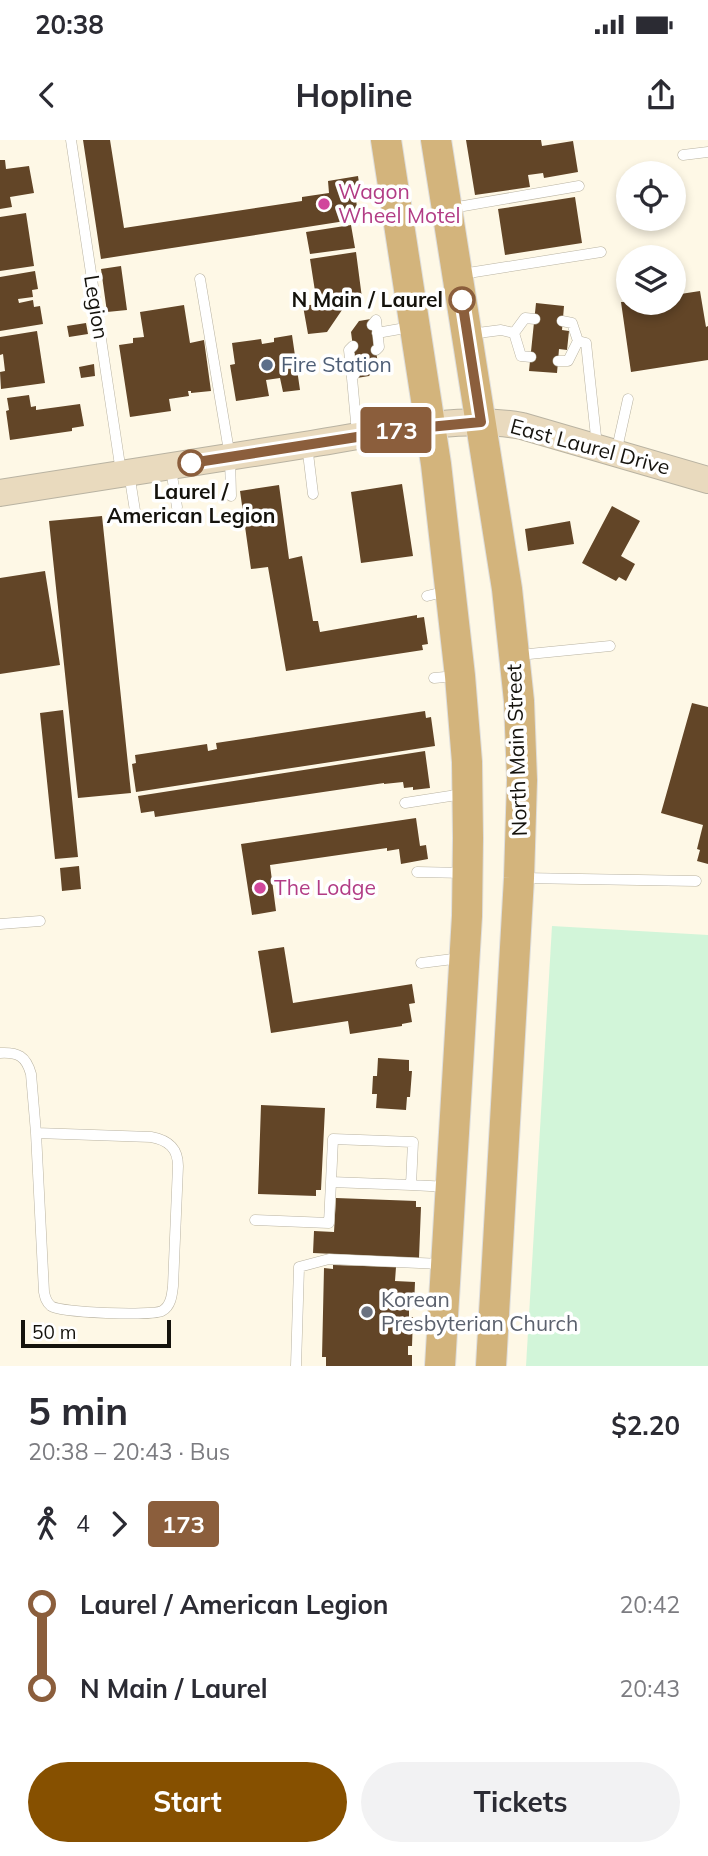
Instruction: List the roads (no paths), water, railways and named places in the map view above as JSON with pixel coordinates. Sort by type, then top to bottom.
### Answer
[{"type":"main road","points":[[386,140],[430,426],[439,593],[447,677],[468,793],[465,958],[440,1366]]},
{"type":"main road","name":"North Main Street","points":[[436,140],[507,589],[519,701],[522,773],[519,878],[491,1366]]},
{"type":"main road","name":"East Laurel Drive","points":[[0,494],[358,436],[481,422],[522,426],[708,480]]},
{"type":"lane","name":"Legion","points":[[71,140],[125,473],[135,517]]},
{"type":"lane","points":[[683,155],[708,152]]},
{"type":"lane","points":[[447,209],[579,186]]},
{"type":"lane","points":[[458,275],[601,252]]},
{"type":"lane","points":[[200,279],[230,457],[231,496]]},
{"type":"lane","points":[[514,334],[525,318],[535,319]]},
{"type":"lane","points":[[558,361],[568,361],[578,341],[572,323],[562,321]]},
{"type":"lane","points":[[376,351],[379,347],[374,329],[415,326]]},
{"type":"lane","points":[[467,334],[500,330],[514,334]]},
{"type":"lane","points":[[514,334],[521,356],[531,357]]},
{"type":"lane","points":[[578,341],[586,343],[606,450]]},
{"type":"lane","points":[[353,346],[349,351],[354,375],[358,436]]},
{"type":"lane","points":[[606,450],[628,398]]},
{"type":"lane","points":[[306,445],[313,494]]},
{"type":"lane","points":[[171,466],[177,507]]},
{"type":"lane","points":[[515,655],[610,646]]},
{"type":"lane","points":[[405,803],[468,793]]},
{"type":"lane","points":[[417,872],[468,873]]},
{"type":"lane","points":[[519,878],[696,881]]},
{"type":"lane","points":[[0,924],[40,921]]},
{"type":"lane","points":[[421,963],[465,958]]},
{"type":"lane","points":[[0,1052],[22,1055],[32,1074],[44,1292],[48,1303],[52,1307],[68,1311],[161,1311],[170,1302],[173,1286],[178,1166],[177,1152],[173,1146],[151,1137],[36,1133]]},
{"type":"lane","points":[[255,1220],[329,1223],[333,1139],[413,1142],[411,1185]]},
{"type":"lane","points":[[331,1182],[451,1187]]},
{"type":"lane","points":[[296,1366],[299,1267],[329,1259],[446,1264]]},
{"type":"place","name":"Wagon Wheel Motel","points":[[324,204]]},
{"type":"place","name":"N Main / Laurel","points":[[462,300]]},
{"type":"place","name":"Fire Station","points":[[267,365]]},
{"type":"place","name":"Laurel / American Legion","points":[[191,463]]},
{"type":"place","name":"The Lodge","points":[[260,888]]},
{"type":"place","name":"Korean Presbyterian Church","points":[[367,1312]]}]
